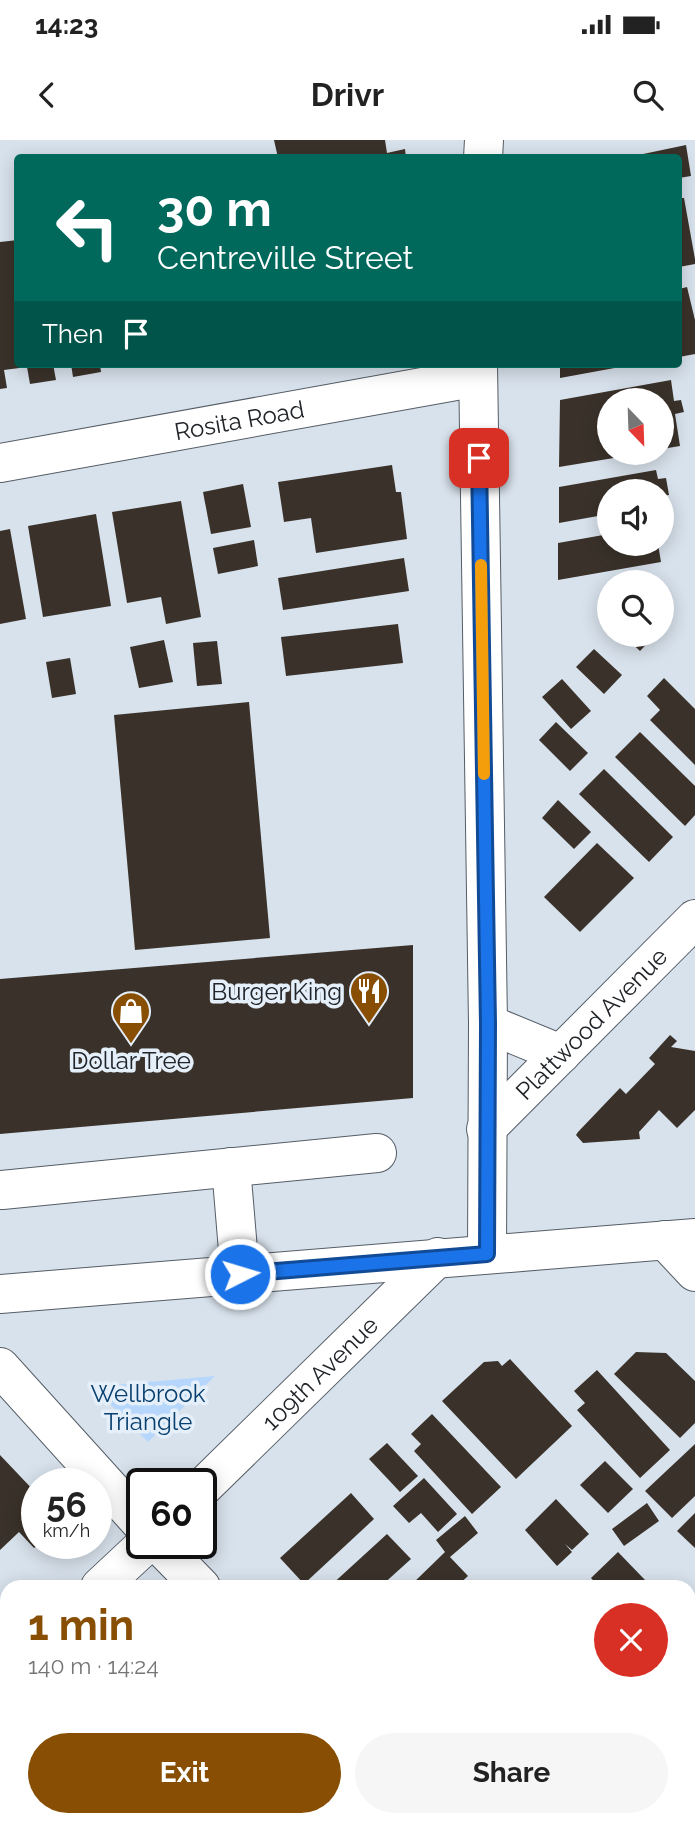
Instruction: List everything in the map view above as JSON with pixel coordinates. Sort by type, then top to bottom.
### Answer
[{"type":"street","name":"Rosita Road","points":[[0,463],[478,370]]},
{"type":"street","points":[[478,370],[488,1024],[487,1254]]},
{"type":"street","name":"Plattwood Avenue","points":[[486,1129],[695,919]]},
{"type":"street","points":[[488,1024],[561,1054]]},
{"type":"street","points":[[2,1190],[377,1153]]},
{"type":"street","points":[[231,1167],[240,1274]]},
{"type":"street","points":[[0,1294],[680,1239],[695,1272]]},
{"type":"street","name":"109th Avenue","points":[[217,1473],[438,1257]]},
{"type":"street","points":[[0,1367],[126,1506]]},
{"type":"street","points":[[107,1580],[130,1559]]},
{"type":"street","points":[[174,1559],[194,1580]]},
{"type":"green space","name":"Wellbrook Triangle","points":[[215,1376],[148,1442],[93,1387]]},
{"type":"building","points":[[274,140],[385,140],[387,153],[405,149],[406,154],[277,154]]},
{"type":"building","points":[[686,145],[691,176],[682,178],[682,154],[643,154]]},
{"type":"building","points":[[682,198],[684,198],[695,264],[682,266]]},
{"type":"building","points":[[14,240],[14,368],[19,368],[4,370],[7,388],[0,389],[0,242]]},
{"type":"building","points":[[687,287],[695,320],[695,354],[682,356],[682,288]]},
{"type":"building","points":[[27,368],[54,368],[56,380],[30,384]]},
{"type":"building","points":[[72,368],[100,368],[101,372],[73,377]]},
{"type":"building","points":[[560,368],[615,368],[560,378]]},
{"type":"building","points":[[671,380],[672,388],[627,388]]},
{"type":"building","points":[[597,393],[597,461],[559,467],[560,400]]},
{"type":"building","points":[[681,400],[684,412],[675,414],[680,446],[674,447],[674,401]]},
{"type":"building","points":[[392,465],[396,492],[401,492],[407,539],[316,553],[311,518],[284,522],[278,482]]},
{"type":"building","points":[[656,470],[658,479],[605,479]]},
{"type":"building","points":[[597,480],[597,516],[559,523],[559,487]]},
{"type":"building","points":[[243,484],[251,527],[211,534],[203,492]]},
{"type":"building","points":[[181,501],[201,617],[166,624],[161,597],[127,603],[112,512]]},
{"type":"building","points":[[96,514],[111,606],[43,617],[28,526]]},
{"type":"building","points":[[10,529],[26,619],[0,624],[0,531]]},
{"type":"building","points":[[597,536],[597,556],[660,556],[661,562],[615,570],[597,570],[597,573],[558,580],[558,543]]},
{"type":"building","points":[[254,540],[258,566],[218,574],[213,548]]},
{"type":"building","points":[[404,558],[409,591],[283,610],[278,578]]},
{"type":"building","points":[[398,624],[403,663],[286,676],[281,637]]},
{"type":"building","points":[[164,640],[173,682],[139,688],[130,647]]},
{"type":"building","points":[[217,641],[222,684],[197,686],[193,643]]},
{"type":"building","points":[[594,649],[622,675],[604,694],[576,667]]},
{"type":"building","points":[[70,658],[76,694],[52,698],[46,662]]},
{"type":"building","points":[[664,678],[695,709],[695,765],[650,720],[660,710],[647,696]]},
{"type":"building","points":[[562,679],[591,711],[571,729],[542,697]]},
{"type":"building","points":[[249,702],[270,938],[135,950],[114,715]]},
{"type":"building","points":[[556,722],[588,753],[570,771],[539,740]]},
{"type":"building","points":[[640,732],[695,786],[695,815],[685,826],[615,757]]},
{"type":"building","points":[[604,769],[673,837],[649,862],[579,794]]},
{"type":"building","points":[[558,800],[591,832],[574,849],[542,818]]},
{"type":"building","points":[[597,843],[634,878],[580,932],[544,897]]},
{"type":"building","name":"Dollar Tree","points":[[413,945],[413,1098],[0,1134],[0,979]]},
{"type":"building","points":[[670,1035],[677,1041],[671,1047],[695,1051],[695,1110],[677,1128],[659,1110],[639,1132],[640,1139],[583,1143],[576,1135],[578,1132],[620,1088],[626,1094],[655,1064],[649,1058]]},
{"type":"building","points":[[636,1352],[666,1353],[695,1381],[695,1423],[680,1438],[614,1374]]},
{"type":"building","points":[[510,1359],[572,1426],[516,1479],[442,1401],[484,1362],[498,1361],[502,1366]]},
{"type":"building","points":[[597,1370],[670,1450],[640,1478],[577,1410],[585,1403],[574,1391]]},
{"type":"building","points":[[432,1414],[501,1487],[472,1514],[414,1451],[421,1444],[411,1434]]},
{"type":"building","points":[[387,1443],[418,1476],[400,1492],[369,1459]]},
{"type":"building","points":[[695,1444],[695,1496],[672,1518],[645,1491]]},
{"type":"building","points":[[0,1455],[21,1477],[21,1534],[19,1532],[0,1550]]},
{"type":"building","points":[[605,1461],[633,1489],[608,1513],[580,1485]]},
{"type":"building","points":[[424,1478],[457,1514],[438,1532],[421,1513],[409,1523],[393,1506]]},
{"type":"building","points":[[351,1493],[374,1519],[308,1580],[300,1580],[280,1558]]},
{"type":"building","points":[[556,1499],[589,1534],[572,1550],[565,1544],[572,1552],[557,1566],[525,1530]]},
{"type":"building","points":[[647,1503],[659,1521],[624,1546],[612,1529]]},
{"type":"building","points":[[695,1513],[695,1548],[677,1531]]},
{"type":"building","points":[[465,1516],[478,1533],[450,1557],[468,1576],[464,1580],[416,1580],[445,1552],[436,1540]]},
{"type":"building","points":[[387,1534],[411,1559],[388,1580],[337,1580]]},
{"type":"building","points":[[618,1552],[645,1580],[593,1580],[591,1578]]},
{"type":"slow traffic","points":[[481,565],[484,774]]},
{"type":"place","name":"Burger King","points":[[369,1025]]},
{"type":"place","name":"Dollar Tree","points":[[131,1045]]},
{"type":"route","points":[[240,1274],[487,1254],[488,1024],[479,458]]}]
